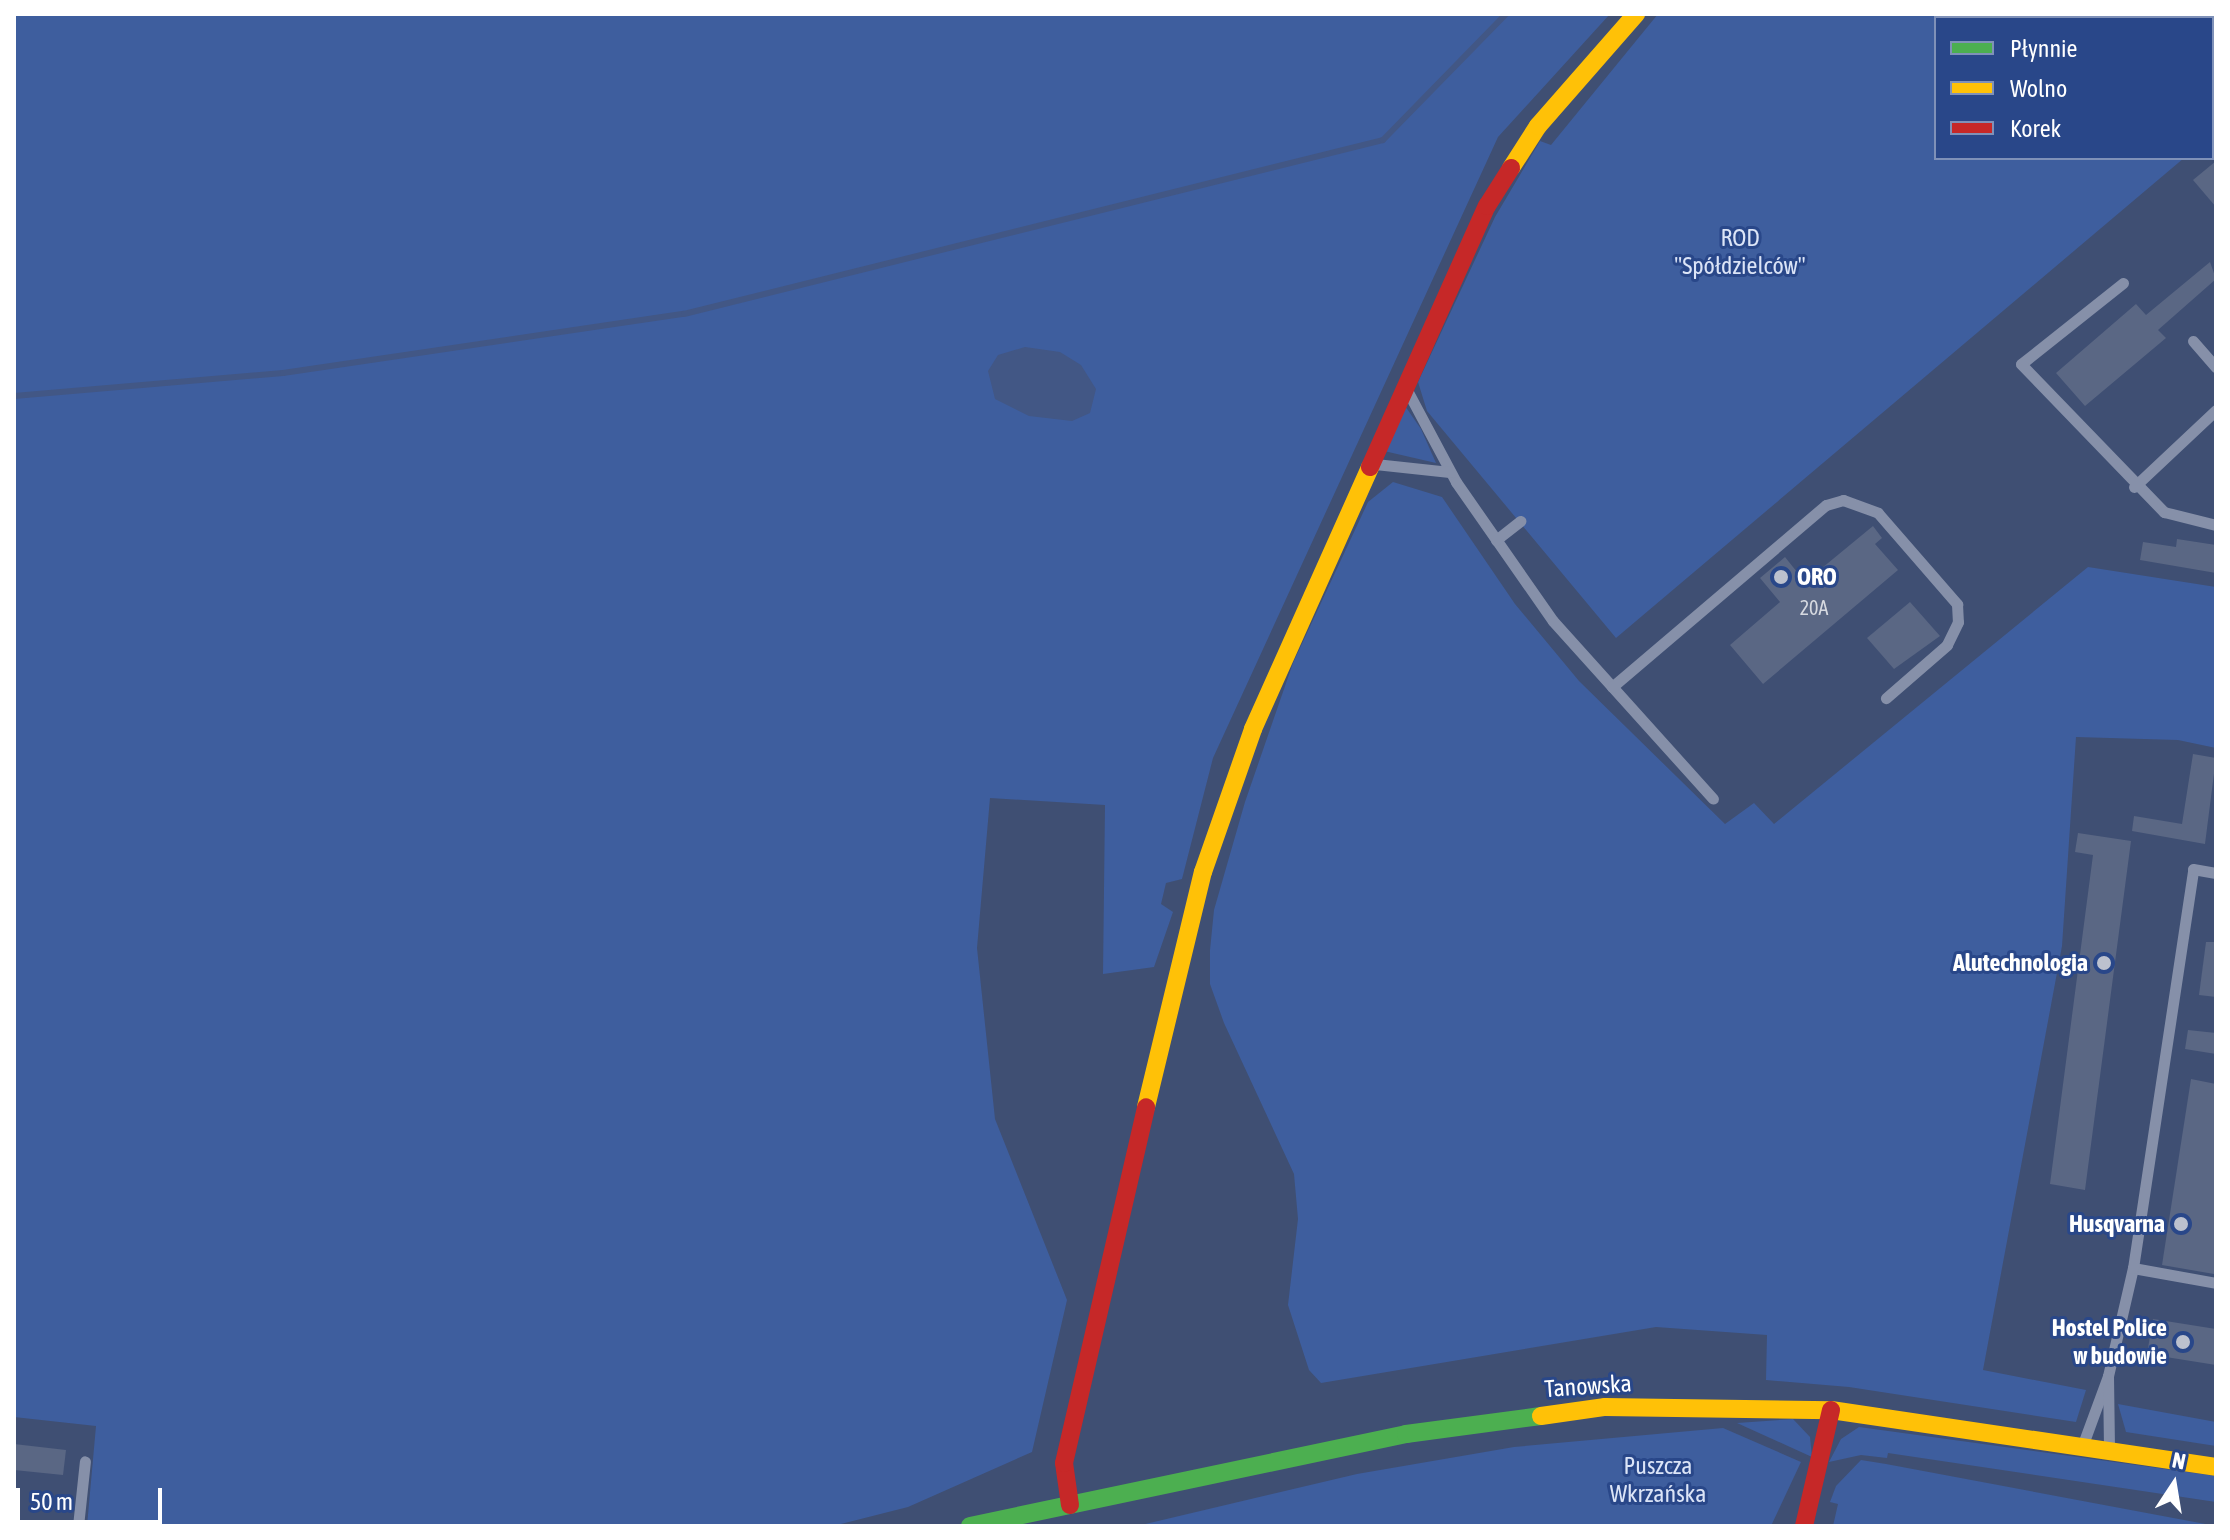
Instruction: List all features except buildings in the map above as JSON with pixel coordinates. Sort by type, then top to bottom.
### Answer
[{"type":"street","points":[[1070,1505],[1066,1455],[1203,872],[1276,669],[1503,178],[1555,104],[1636,14]]},
{"type":"street","name":"Tanowska","points":[[970,1526],[1534,1414],[1679,1404],[1831,1410],[2216,1467]]},
{"type":"street","points":[[1804,1526],[1831,1410]]},
{"type":"lane","points":[[2123,283],[2021,364],[2134,487],[2164,512],[2216,525]]},
{"type":"lane","points":[[2193,341],[2216,367]]},
{"type":"lane","points":[[1406,387],[1450,472],[1553,621],[1713,799]]},
{"type":"lane","points":[[2134,487],[2216,410]]},
{"type":"lane","points":[[1370,464],[1450,472]]},
{"type":"lane","points":[[1612,687],[1826,505],[1843,500],[1878,513],[1957,604],[1958,622],[1947,645],[1886,698]]},
{"type":"lane","points":[[1496,540],[1520,521]]},
{"type":"lane","points":[[2082,1446],[2108,1376],[2133,1268],[2193,869],[2216,873]]},
{"type":"lane","points":[[2133,1268],[2216,1283]]},
{"type":"lane","points":[[2108,1376],[2109,1451]]},
{"type":"lane","points":[[78,1526],[85,1461]]},
{"type":"green space","points":[[14,14],[1610,14],[1498,137],[1213,758],[1182,879],[1166,883],[1161,904],[1173,912],[1154,967],[1103,974],[1105,805],[990,798],[977,948],[995,1119],[1067,1300],[1032,1452],[908,1507],[833,1526],[87,1526],[96,1426],[14,1417]]},
{"type":"green space","name":"ROD \"Spółdzielców\"","points":[[1658,14],[2216,14],[2214,132],[2214,16],[1934,16],[1934,160],[2182,160],[1616,638],[1427,411],[1418,382],[1495,217],[1540,141],[1551,145]]},
{"type":"green space","points":[[1405,406],[1421,429],[1436,463],[1384,451]]},
{"type":"green space","points":[[1393,482],[1442,497],[1515,604],[1579,681],[1725,824],[1754,803],[1774,824],[2088,567],[2216,587],[2216,748],[2178,740],[2076,737],[2062,946],[1983,1370],[2086,1390],[2076,1422],[1849,1387],[1766,1380],[1767,1335],[1656,1327],[1321,1383],[1309,1370],[1288,1305],[1298,1219],[1294,1174],[1224,1023],[1210,984],[1210,950],[1214,910],[1245,802],[1293,663],[1368,502]]},
{"type":"green space","points":[[2118,1404],[2216,1422],[2216,1446],[2126,1432]]},
{"type":"green space","points":[[1793,1419],[1810,1437],[1812,1457],[1737,1423]]},
{"type":"green space","points":[[1859,1427],[2216,1476],[2216,1502],[1888,1453],[1887,1458],[1861,1455],[1829,1462],[1841,1439]]},
{"type":"green space","name":"Puszcza Wkrzańska","points":[[1723,1428],[1801,1462],[1771,1526],[1137,1526],[1357,1474],[1514,1447]]},
{"type":"green space","points":[[1861,1460],[2216,1526],[1833,1526],[1838,1504],[1830,1502],[1836,1486]]},
{"type":"shaded area","points":[[1025,347],[1060,352],[1081,365],[1096,389],[1090,413],[1072,421],[1029,416],[995,399],[988,371],[998,355]]},
{"type":"waterway","points":[[14,396],[283,373],[684,314],[1383,140],[1506,14]]},
{"type":"traffic: fast","points":[[970,1526],[1406,1434],[1541,1416]]},
{"type":"traffic: slow","points":[[1511,168],[1538,126],[1636,14]]},
{"type":"traffic: slow","points":[[1146,1107],[1203,872],[1253,729],[1370,467]]},
{"type":"traffic: slow","points":[[1541,1416],[1605,1407],[1831,1410],[2216,1467]]},
{"type":"traffic: jam","points":[[1370,467],[1487,206],[1511,168]]},
{"type":"traffic: jam","points":[[1070,1505],[1064,1463],[1146,1107]]},
{"type":"traffic: jam","points":[[1804,1526],[1831,1410]]},
{"type":"place","name":"ORO","points":[[1781,577]]},
{"type":"place","name":"Alutechnologia","points":[[2104,963]]},
{"type":"place","name":"Husqvarna","points":[[2181,1224]]},
{"type":"place","name":"Hostel Police w budowie","points":[[2183,1342]]}]
